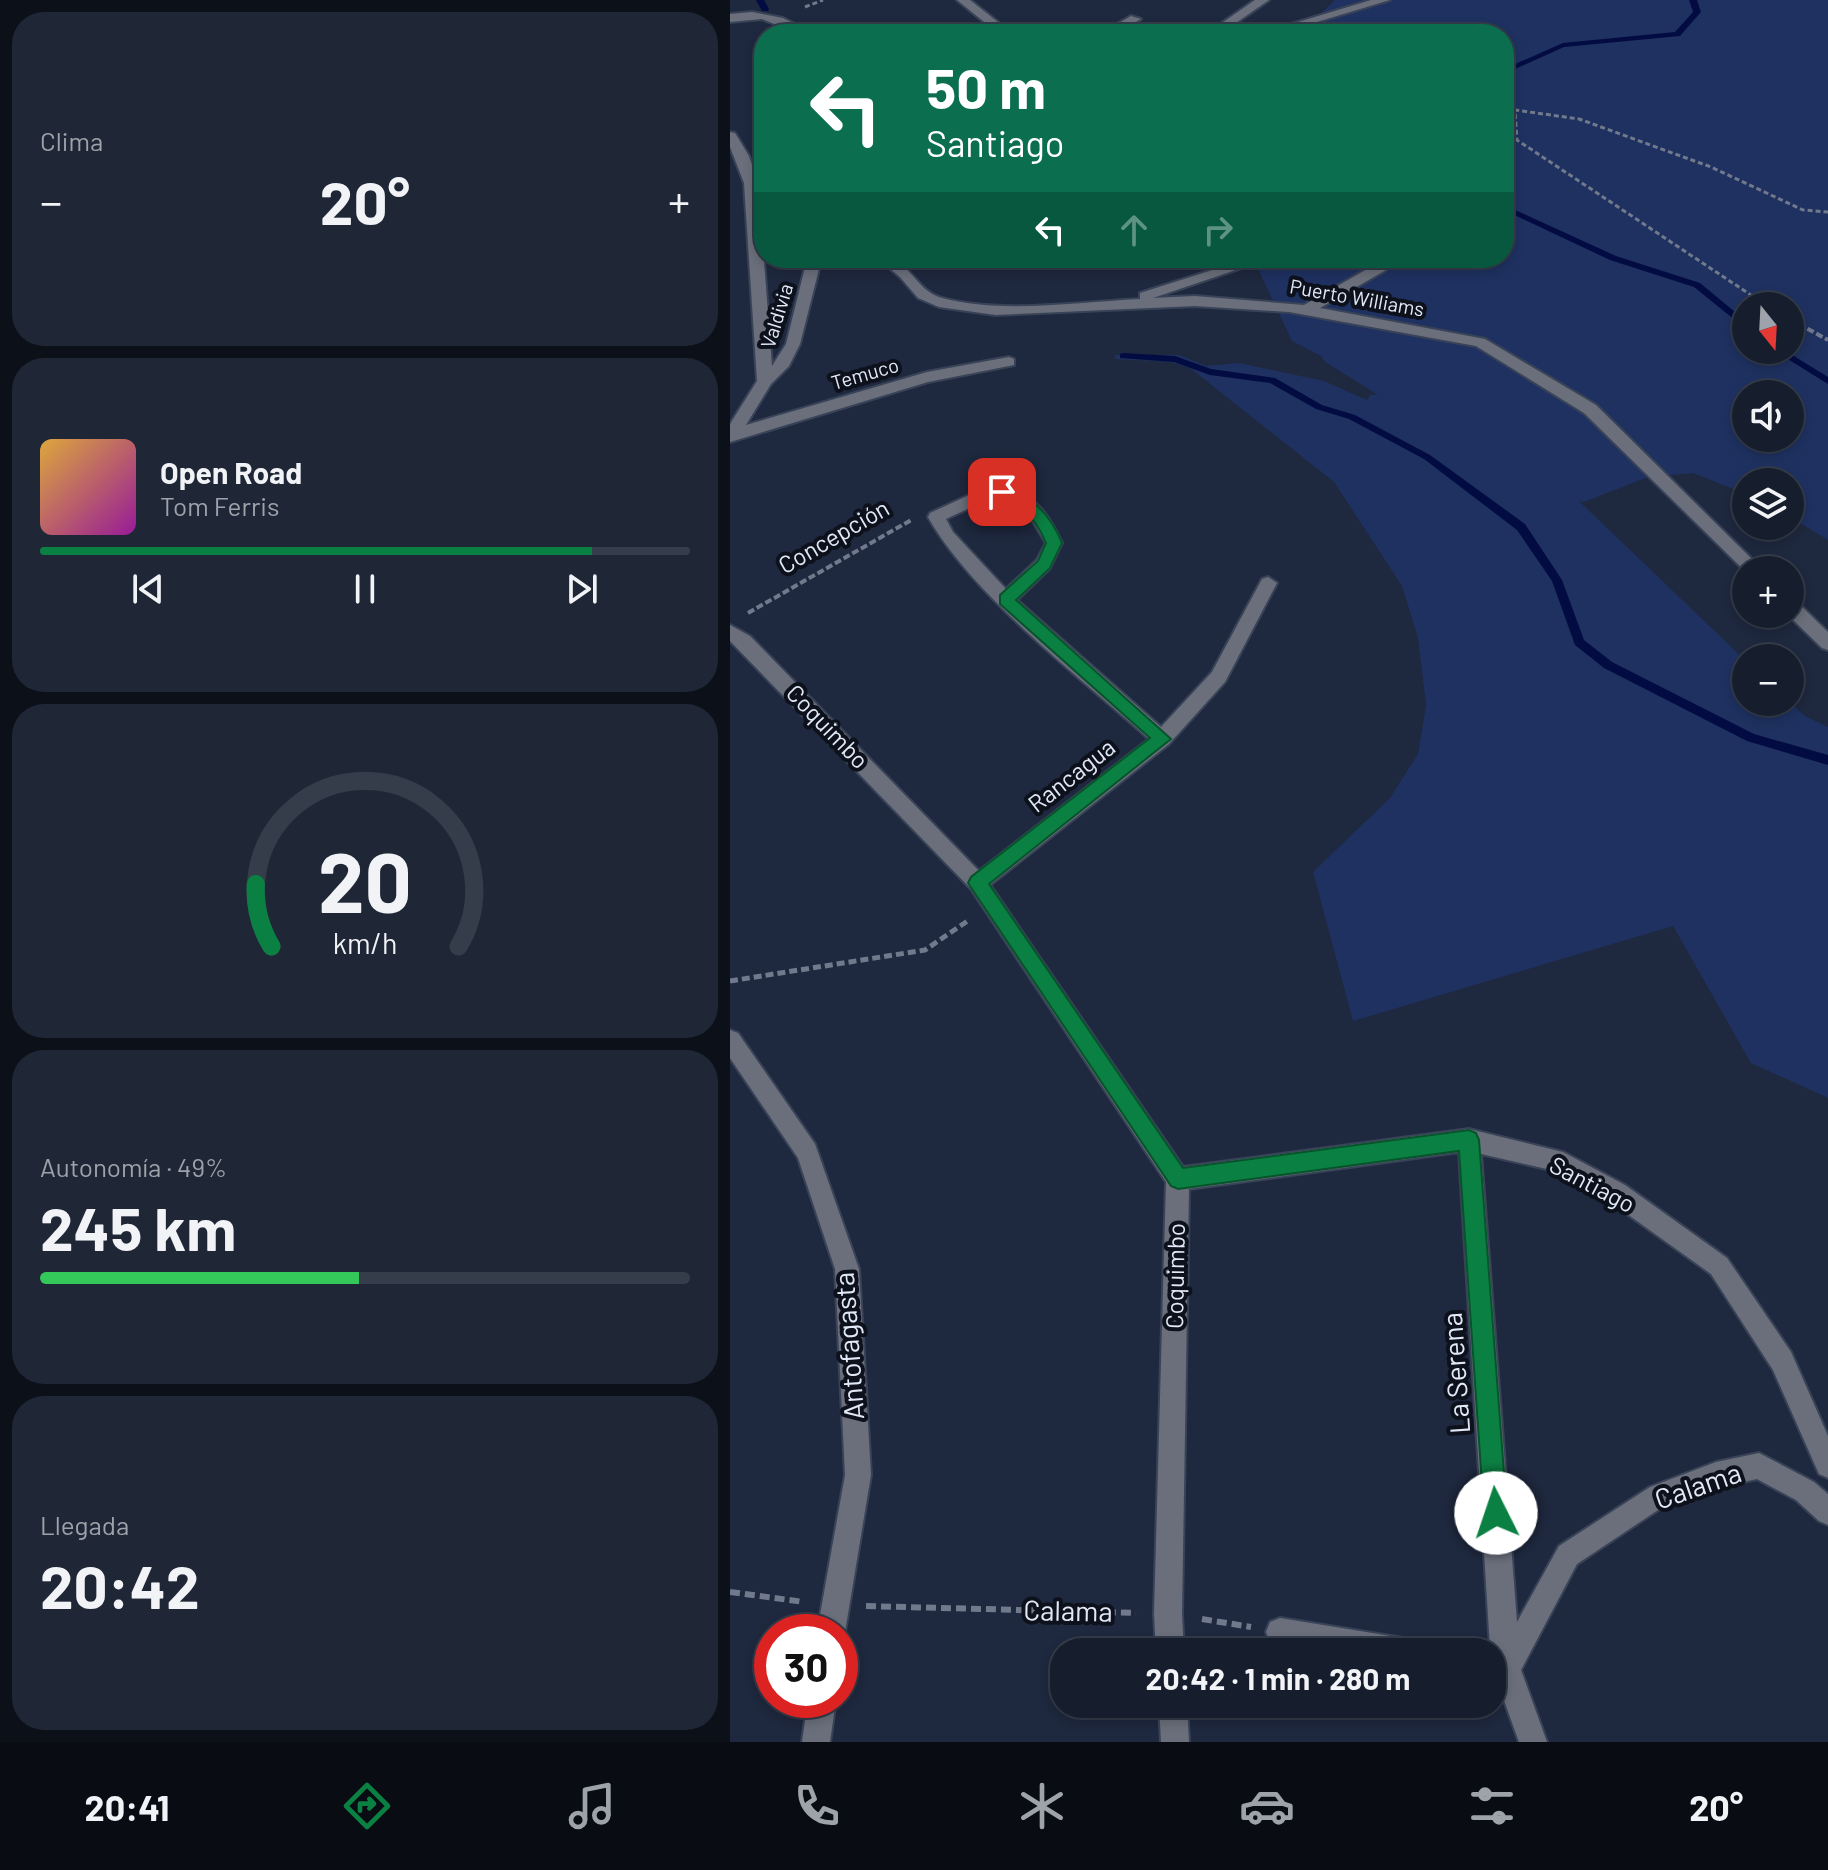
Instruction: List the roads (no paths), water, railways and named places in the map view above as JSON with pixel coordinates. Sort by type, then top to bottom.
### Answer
[{"type":"street","points":[[747,0],[752,14]]},
{"type":"street","points":[[963,0],[994,24]]},
{"type":"street","points":[[1227,24],[1263,0]]},
{"type":"street","points":[[1299,24],[1384,0]]},
{"type":"street","points":[[730,18],[752,14],[777,17],[790,24]]},
{"type":"street","points":[[1125,24],[1135,19]]},
{"type":"street","points":[[730,136],[742,156],[751,183],[754,225]]},
{"type":"street","points":[[757,268],[765,381]]},
{"type":"street","name":"Valdivia","points":[[732,435],[765,381],[784,363],[793,344],[812,268]]},
{"type":"street","name":"Puerto Williams","points":[[897,268],[923,295],[939,302],[996,310],[1195,301],[1306,310],[1480,342],[1590,409],[1740,556]]},
{"type":"street","points":[[1114,305],[1232,268]]},
{"type":"street","points":[[1306,310],[1379,268]]},
{"type":"street","name":"Temuco","points":[[732,435],[927,377],[1009,362]]},
{"type":"street","points":[[1006,600],[1044,564],[1054,543],[1046,524],[1021,500],[1002,492],[973,498],[936,517],[947,536],[1006,600],[1162,739]]},
{"type":"street","name":"Rancagua","points":[[978,883],[1162,739],[1219,677],[1268,583]]},
{"type":"street","points":[[1804,620],[1828,643]]},
{"type":"street","name":"Coquimbo","points":[[737,624],[744,641],[978,883],[1178,1179],[1169,1638]]},
{"type":"street","name":"Antofagasta","points":[[730,1040],[807,1152],[847,1269],[858,1475],[834,1614]]},
{"type":"street","name":"Santiago","points":[[1178,1179],[1469,1140],[1555,1160],[1617,1193],[1719,1266],[1782,1361],[1828,1465]]},
{"type":"street","name":"La Serena","points":[[1469,1140],[1497,1638]]},
{"type":"street","name":"Calama","points":[[1506,1657],[1568,1555],[1650,1500],[1716,1475],[1759,1466],[1805,1491],[1828,1512]]},
{"type":"street","points":[[1280,1632],[1317,1638]]},
{"type":"street","name":"La Serena","points":[[1506,1683],[1533,1742]]},
{"type":"street","points":[[816,1742],[819,1718]]},
{"type":"street","points":[[1174,1718],[1175,1742]]},
{"type":"waterway","points":[[760,0],[765,9]]},
{"type":"waterway","points":[[1514,67],[1563,45],[1677,34],[1697,12],[1693,0]]},
{"type":"waterway","points":[[1514,212],[1613,258],[1697,285],[1732,314]]},
{"type":"waterway","points":[[1123,356],[1175,359],[1210,372],[1272,380],[1319,407],[1352,417],[1427,457],[1521,527],[1557,580],[1579,642],[1608,665],[1751,738],[1828,760]]},
{"type":"waterway","points":[[1801,364],[1828,381]]}]
